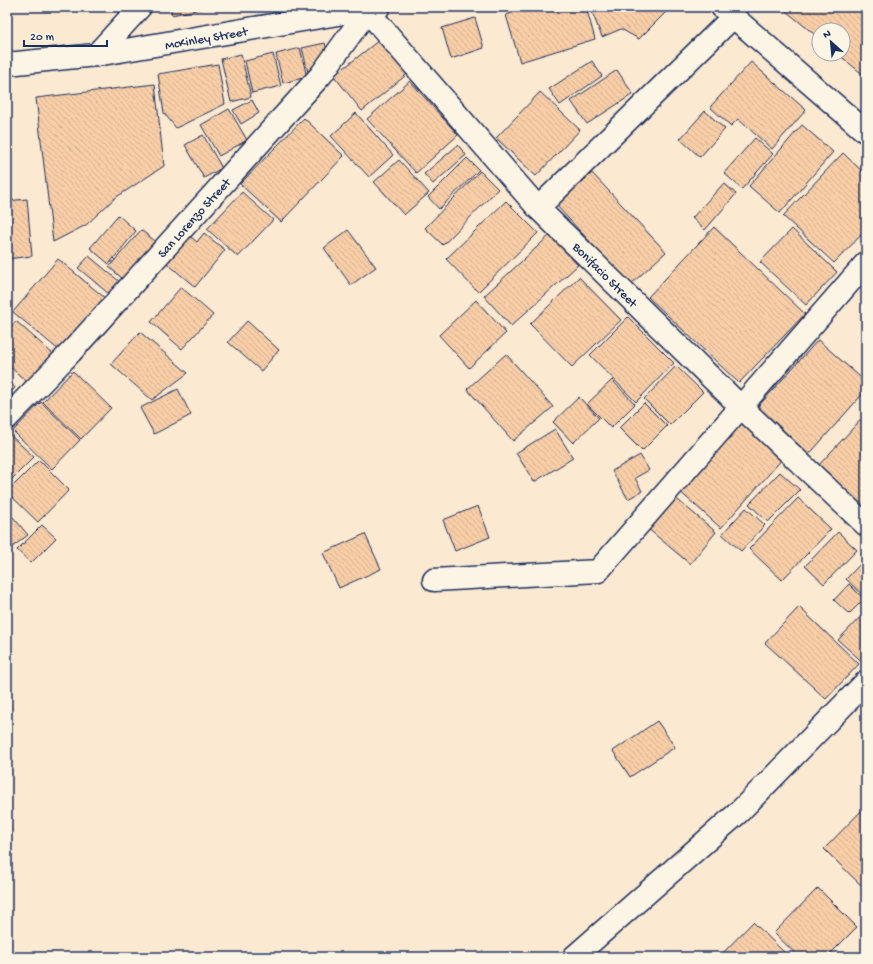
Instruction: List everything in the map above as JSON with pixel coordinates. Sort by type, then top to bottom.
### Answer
[{"type":"street","points":[[96,56],[140,7]]},
{"type":"street","name":"McKinley Street","points":[[7,64],[96,56],[370,8]]},
{"type":"street","name":"Bonifacio Street","points":[[370,8],[538,208],[740,406],[866,524]]},
{"type":"street","name":"San Lorenzo Street","points":[[7,418],[71,352],[321,75],[370,8]]},
{"type":"street","points":[[538,208],[728,12],[866,132]]},
{"type":"street","points":[[434,580],[598,571],[866,263]]},
{"type":"street","points":[[574,957],[739,812],[866,682]]},
{"type":"building","points":[[170,7],[209,7],[172,15]]},
{"type":"building","points":[[533,7],[586,7],[595,39],[520,62],[506,15]]},
{"type":"building","points":[[590,7],[670,8],[639,39],[621,29],[602,37]]},
{"type":"building","points":[[781,7],[866,7],[866,77],[848,62],[851,62],[851,22],[811,22],[811,31]]},
{"type":"building","points":[[475,18],[484,48],[451,59],[442,28]]},
{"type":"building","points":[[384,36],[411,71],[362,111],[334,76]]},
{"type":"building","points":[[325,43],[327,50],[309,76],[302,48]]},
{"type":"building","points":[[300,48],[307,77],[283,83],[276,54]]},
{"type":"building","points":[[241,54],[251,97],[231,102],[221,59]]},
{"type":"building","points":[[273,54],[281,86],[252,93],[245,61]]},
{"type":"building","points":[[592,61],[602,76],[560,105],[549,89]]},
{"type":"building","points":[[751,62],[806,110],[772,149],[738,119],[731,126],[710,107]]},
{"type":"building","points":[[218,64],[225,104],[176,128],[164,113],[158,74]]},
{"type":"building","points":[[617,70],[633,94],[587,124],[571,101]]},
{"type":"building","points":[[410,81],[458,135],[416,173],[367,119]]},
{"type":"building","points":[[155,84],[164,166],[115,198],[86,225],[53,242],[36,98]]},
{"type":"building","points":[[540,92],[580,130],[536,176],[496,138]]},
{"type":"building","points":[[252,100],[259,113],[241,124],[233,110]]},
{"type":"building","points":[[229,109],[247,140],[219,156],[201,125]]},
{"type":"building","points":[[705,111],[725,129],[700,157],[680,139]]},
{"type":"building","points":[[356,113],[393,155],[369,177],[331,136]]},
{"type":"building","points":[[304,118],[344,156],[281,222],[240,184]]},
{"type":"building","points":[[802,125],[833,152],[780,213],[749,186]]},
{"type":"building","points":[[203,135],[222,168],[204,178],[185,145]]},
{"type":"building","points":[[755,138],[773,154],[742,189],[724,173]]},
{"type":"building","points":[[458,145],[466,155],[433,184],[424,174]]},
{"type":"building","points":[[843,153],[866,175],[866,230],[834,263],[783,216]]},
{"type":"building","points":[[467,158],[479,170],[439,209],[428,197]]},
{"type":"building","points":[[399,160],[429,193],[404,215],[374,182]]},
{"type":"building","points":[[480,171],[498,189],[443,245],[425,228]]},
{"type":"building","points":[[592,173],[666,252],[630,285],[556,205]]},
{"type":"building","points":[[724,183],[736,194],[705,230],[692,218]]},
{"type":"building","points":[[242,192],[273,220],[238,257],[207,229]]},
{"type":"building","points":[[27,199],[32,256],[7,259],[7,201]]},
{"type":"building","points":[[506,201],[538,233],[478,292],[446,259]]},
{"type":"building","points":[[118,215],[136,231],[109,264],[90,248]]},
{"type":"building","points":[[714,227],[805,314],[739,383],[648,297]]},
{"type":"building","points":[[792,229],[837,272],[806,305],[760,262]]},
{"type":"building","points":[[141,230],[155,241],[123,279],[109,267]]},
{"type":"building","points":[[348,230],[376,267],[351,285],[324,248]]},
{"type":"building","points":[[185,232],[197,242],[204,233],[225,250],[195,287],[162,259]]},
{"type":"building","points":[[550,235],[578,265],[511,326],[484,296]]},
{"type":"building","points":[[89,256],[120,282],[109,294],[78,268]]},
{"type":"building","points":[[58,259],[105,298],[60,351],[13,312]]},
{"type":"building","points":[[579,277],[621,320],[572,367],[530,324]]},
{"type":"building","points":[[181,287],[213,315],[182,349],[151,322]]},
{"type":"building","points":[[476,300],[506,333],[469,368],[439,335]]},
{"type":"building","points":[[628,317],[674,363],[636,402],[590,355]]},
{"type":"building","points":[[16,321],[54,355],[29,384],[7,364],[7,332]]},
{"type":"building","points":[[247,321],[279,350],[261,371],[228,342]]},
{"type":"building","points":[[140,332],[188,373],[152,400],[111,364]]},
{"type":"building","points":[[818,340],[866,382],[866,390],[806,458],[753,412]]},
{"type":"building","points":[[506,354],[553,407],[513,441],[467,389]]},
{"type":"building","points":[[676,366],[703,392],[670,425],[644,399]]},
{"type":"building","points":[[73,371],[111,408],[81,439],[43,402]]},
{"type":"building","points":[[7,378],[15,388],[7,395]]},
{"type":"building","points":[[612,380],[635,404],[611,428],[587,404]]},
{"type":"building","points":[[178,389],[191,415],[154,434],[140,408]]},
{"type":"building","points":[[579,397],[599,418],[573,443],[553,422]]},
{"type":"building","points":[[41,402],[80,440],[52,469],[13,431]]},
{"type":"building","points":[[644,403],[667,426],[642,451],[619,428]]},
{"type":"building","points":[[866,414],[866,511],[818,466]]},
{"type":"building","points":[[742,418],[785,456],[721,528],[678,490]]},
{"type":"building","points":[[555,429],[573,458],[534,482],[516,453]]},
{"type":"building","points":[[8,433],[34,457],[7,484],[7,434]]},
{"type":"building","points":[[640,455],[649,470],[635,478],[642,491],[628,499],[612,471]]},
{"type":"building","points":[[39,460],[69,490],[38,522],[7,492]]},
{"type":"building","points":[[780,472],[800,490],[768,522],[749,504]]},
{"type":"building","points":[[673,496],[716,532],[690,564],[646,527]]},
{"type":"building","points":[[798,498],[831,529],[782,580],[749,549]]},
{"type":"building","points":[[478,506],[490,537],[455,551],[443,520]]},
{"type":"building","points":[[746,508],[765,525],[741,551],[722,534]]},
{"type":"building","points":[[13,517],[28,535],[7,551],[7,521]]},
{"type":"building","points":[[42,525],[56,538],[31,563],[17,550]]},
{"type":"building","points":[[838,532],[857,550],[824,584],[805,566]]},
{"type":"building","points":[[365,534],[381,569],[339,588],[323,553]]},
{"type":"building","points":[[866,558],[866,598],[846,579]]},
{"type":"building","points":[[849,584],[864,599],[849,614],[834,600]]},
{"type":"building","points":[[799,607],[859,664],[826,699],[765,643]]},
{"type":"building","points":[[866,611],[866,665],[838,640]]},
{"type":"building","points":[[657,721],[675,747],[630,777],[613,751]]},
{"type":"building","points":[[866,806],[866,890],[824,849]]},
{"type":"building","points":[[818,888],[857,927],[827,957],[799,957],[774,933]]},
{"type":"building","points":[[753,922],[789,957],[719,957]]}]
